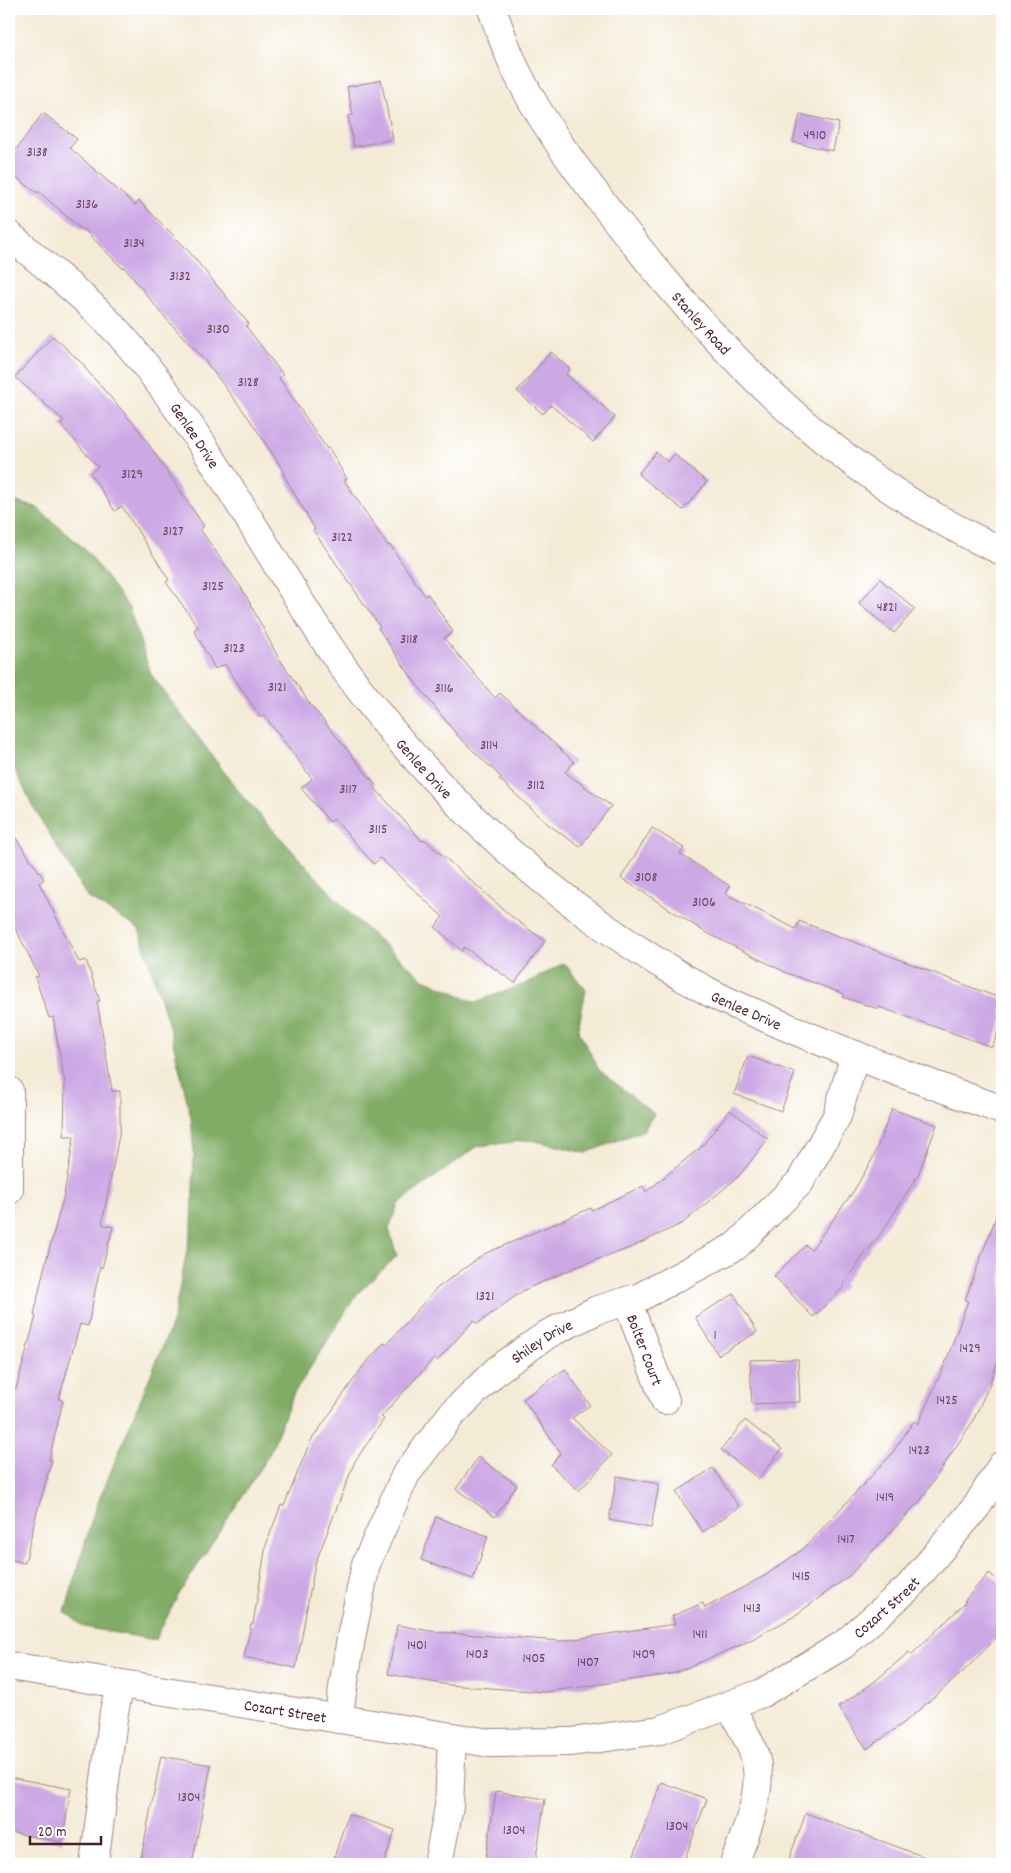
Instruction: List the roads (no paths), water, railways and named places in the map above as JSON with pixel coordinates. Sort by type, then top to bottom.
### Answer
[{"type":"street","name":"Stanley Road","points":[[492,9],[519,77],[584,179],[658,273],[725,346],[761,384],[817,435],[870,477],[921,510],[1002,551]]},
{"type":"street","name":"Genlee Drive","points":[[9,235],[62,279],[129,344],[212,456],[326,643],[395,734],[463,810],[549,887],[612,933],[712,994],[855,1055],[1002,1110]]},
{"type":"street","name":"Shiley Drive","points":[[338,1718],[351,1638],[366,1564],[406,1474],[450,1415],[497,1370],[548,1334],[597,1310],[640,1297],[736,1246],[800,1182],[836,1116],[855,1055]]},
{"type":"street","points":[[9,1091],[9,1190]]},
{"type":"street","name":"Bolter Court","points":[[627,1301],[665,1400]]},
{"type":"street","name":"Cozart Street","points":[[9,1666],[490,1743],[571,1742],[660,1730],[762,1694],[842,1645],[908,1588],[977,1506],[1002,1465]]},
{"type":"street","points":[[94,1864],[114,1712],[120,1684]]},
{"type":"street","points":[[730,1706],[754,1752],[758,1778],[750,1821],[734,1864]]},
{"type":"street","points":[[438,1864],[449,1807],[452,1737]]}]
